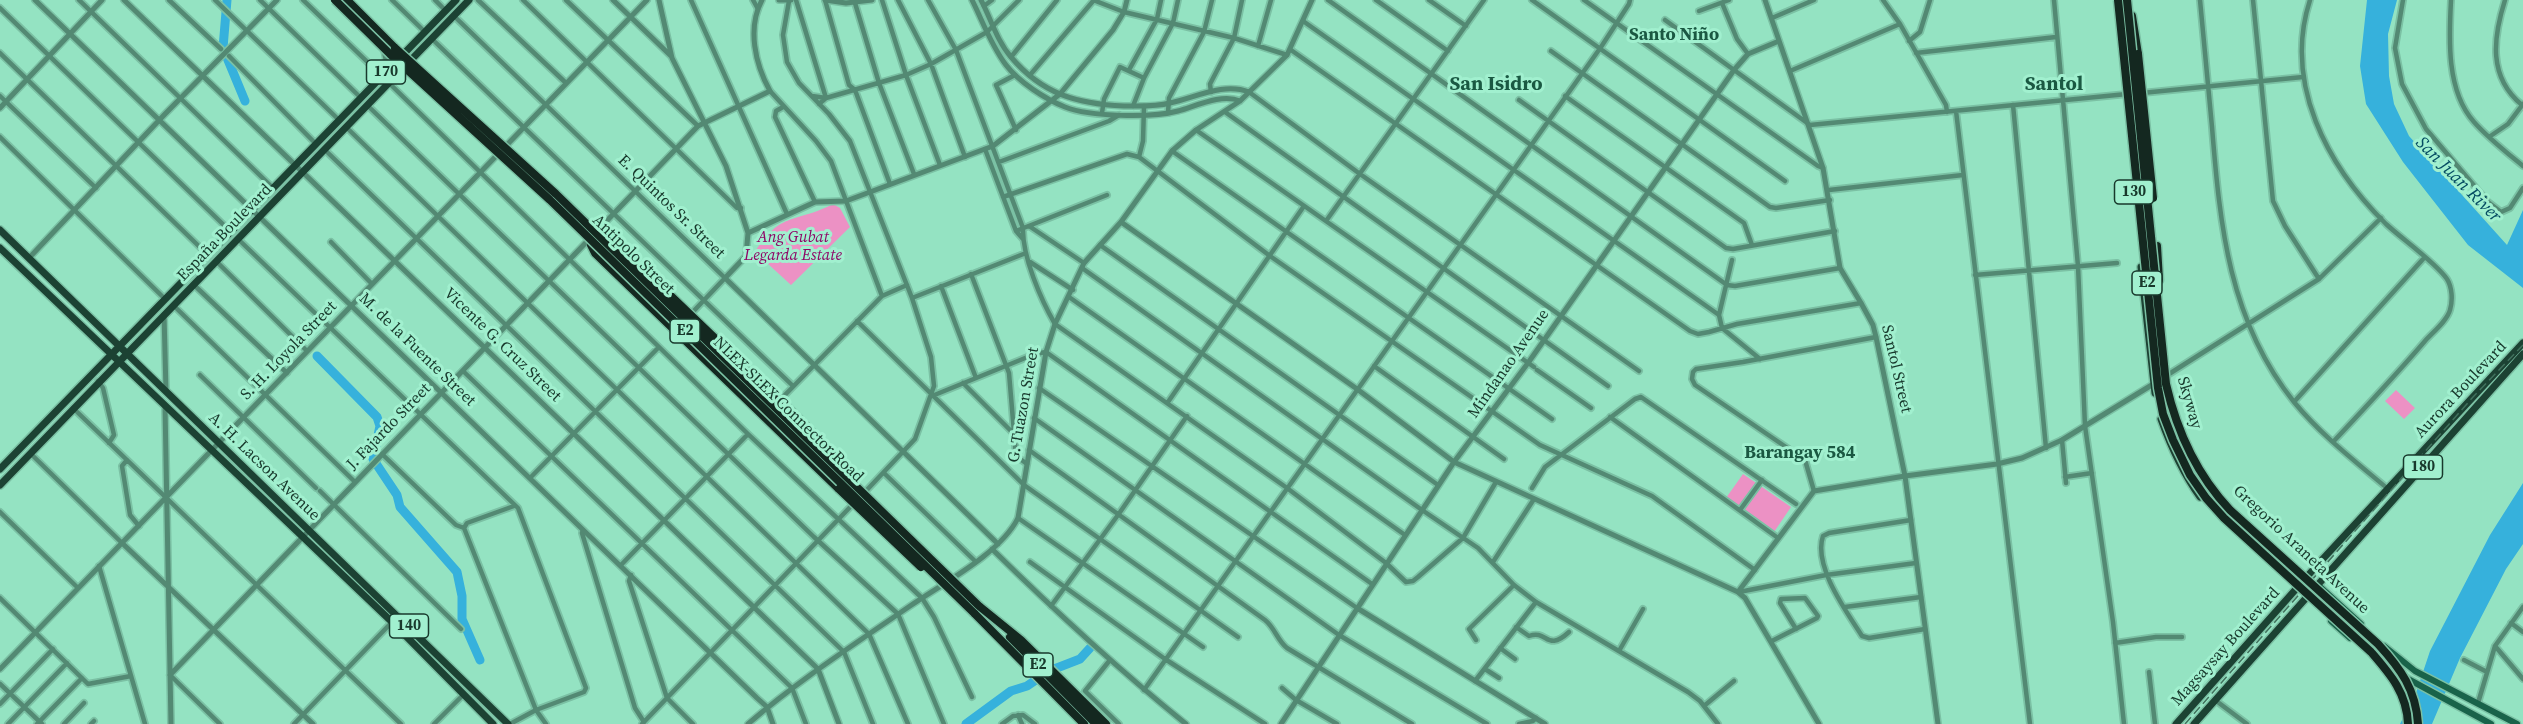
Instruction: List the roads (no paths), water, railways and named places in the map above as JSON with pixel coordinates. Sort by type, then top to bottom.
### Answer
[{"type":"highway","name":"NLEX-SLEX Connector Road","points":[[335,0],[390,54],[550,200],[1096,724]]},
{"type":"highway","name":"NLEX-SLEX Connector Road","points":[[348,0],[395,48],[556,194],[889,517],[1084,724]]},
{"type":"highway","name":"Skyway","points":[[2117,0],[2157,379],[2163,414],[2173,440],[2190,475],[2224,518],[2371,652],[2390,674],[2403,695],[2408,724]]},
{"type":"highway","points":[[2128,0],[2138,54],[2157,246],[2160,305]]},
{"type":"highway","name":"Skyway","points":[[2128,0],[2166,384],[2182,436],[2197,469],[2212,491],[2378,644],[2400,668],[2413,693],[2418,724]]},
{"type":"highway","points":[[2147,140],[2147,177]]},
{"type":"highway","points":[[503,149],[517,153],[561,191],[796,416],[889,517]]},
{"type":"highway","points":[[593,236],[591,245],[595,253],[896,544],[977,610],[1021,640],[1106,724]]},
{"type":"main road","name":"España Boulevard","points":[[0,469],[456,0]]},
{"type":"main road","name":"España Boulevard","points":[[0,485],[469,0]]},
{"type":"main road","name":"Gregorio Araneta Avenue","points":[[2117,0],[2153,384],[2159,415],[2169,442],[2187,478],[2203,501],[2373,659],[2409,681],[2491,724]]},
{"type":"main road","name":"Gregorio Araneta Avenue","points":[[2128,0],[2169,374],[2175,409],[2200,466],[2214,488],[2256,529],[2398,658],[2415,671],[2517,724]]},
{"type":"main road","name":"A. H. Lacson Avenue","points":[[0,230],[509,724]]},
{"type":"main road","name":"A. H. Lacson Avenue","points":[[0,248],[392,622],[493,724]]},
{"type":"main road","name":"Aurora Boulevard","points":[[2310,601],[2505,368],[2523,343]]},
{"type":"main road","name":"Aurora Boulevard","points":[[2296,589],[2388,489],[2505,368],[2523,354]]},
{"type":"main road","points":[[2245,541],[2256,529]]},
{"type":"main road","name":"Magsaysay Boulevard","points":[[2176,724],[2296,589]]},
{"type":"main road","points":[[2300,605],[2310,601]]},
{"type":"main road","name":"Magsaysay Boulevard","points":[[2194,724],[2300,605],[2310,601]]},
{"type":"street","name":"M. de la Fuente Street","points":[[35,0],[767,707],[773,724]]},
{"type":"street","points":[[79,0],[273,188]]},
{"type":"street","points":[[0,108],[102,0]]},
{"type":"street","name":"Vicente G. Cruz Street","points":[[124,0],[818,669],[839,724]]},
{"type":"street","points":[[169,0],[221,49]]},
{"type":"street","points":[[215,0],[339,120]]},
{"type":"street","points":[[260,0],[361,98]]},
{"type":"street","points":[[29,258],[203,74],[277,0]]},
{"type":"street","points":[[303,0],[382,76]]},
{"type":"street","points":[[335,0],[381,45],[388,70]]},
{"type":"street","name":"Antipolo Street","points":[[348,0],[684,322],[949,581]]},
{"type":"street","points":[[392,0],[425,32]]},
{"type":"street","points":[[435,0],[446,10]]},
{"type":"street","points":[[478,0],[566,83]]},
{"type":"street","points":[[523,0],[677,147],[737,208],[741,208]]},
{"type":"street","points":[[566,0],[698,126]]},
{"type":"street","points":[[613,0],[672,57]]},
{"type":"street","name":"S. H. Loyola Street","points":[[0,669],[647,0]]},
{"type":"street","points":[[659,0],[672,57],[726,166],[748,233],[746,256],[684,322]]},
{"type":"street","points":[[691,0],[787,214]]},
{"type":"street","points":[[753,0],[758,9]]},
{"type":"street","points":[[762,0],[758,9],[755,48],[763,78],[783,107],[824,150],[831,161],[882,296]]},
{"type":"street","points":[[779,0],[792,0]]},
{"type":"street","points":[[583,530],[582,533],[635,708],[643,723],[839,518],[885,474],[915,439],[932,396],[934,386],[932,357],[912,298],[850,141],[790,71],[784,52],[783,28],[792,0]]},
{"type":"street","points":[[792,0],[826,98]]},
{"type":"street","points":[[872,0],[855,3],[825,0],[849,85],[855,90],[890,184]]},
{"type":"street","points":[[882,0],[906,75],[940,165]]},
{"type":"street","points":[[898,0],[931,64],[965,157]]},
{"type":"street","points":[[928,0],[956,50],[1011,194],[1026,227],[1083,265],[1201,354],[1478,548],[1514,585],[1536,602],[1688,692],[1704,706],[1718,724]]},
{"type":"street","points":[[972,0],[996,50],[1015,75],[1066,107],[1120,115],[1144,115],[1167,113],[1219,99],[1231,98],[1240,101]]},
{"type":"street","points":[[992,0],[983,3],[993,28],[1011,57],[1030,75],[1070,99],[1103,105],[1144,106],[1167,104],[1211,92],[1236,89],[1250,92],[1360,174],[1639,370]]},
{"type":"street","points":[[811,96],[826,98],[906,75],[931,64],[993,28],[1019,0]]},
{"type":"street","points":[[1011,57],[1058,0]]},
{"type":"street","points":[[1030,75],[1094,0],[1124,12],[1234,38],[1287,55]]},
{"type":"street","points":[[748,233],[815,202],[846,201],[914,174],[993,147],[1060,94],[1113,30],[1124,12],[1127,0]]},
{"type":"street","points":[[1130,70],[1157,19],[1161,0]]},
{"type":"street","points":[[1133,106],[1144,78],[1173,23],[1178,0]]},
{"type":"street","points":[[1167,113],[1167,104],[1204,32],[1212,0]]},
{"type":"street","points":[[1211,92],[1210,84],[1234,38],[1242,0]]},
{"type":"street","points":[[1258,46],[1271,0]]},
{"type":"street","points":[[1312,0],[1292,50],[1690,331],[1704,333],[1861,303]]},
{"type":"street","points":[[1328,0],[1727,285],[1735,286],[1840,268]]},
{"type":"street","points":[[1376,0],[1448,51]]},
{"type":"street","points":[[1430,0],[1467,26]]},
{"type":"street","points":[[1532,0],[1601,47],[1785,181]]},
{"type":"street","points":[[1584,0],[1823,168]]},
{"type":"street","points":[[1144,690],[1601,47],[1630,0]]},
{"type":"street","points":[[1700,11],[1730,0]]},
{"type":"street","name":"Santol Street","points":[[1765,0],[1823,168],[1829,190],[1840,268],[1861,303],[1876,337],[1905,476],[1938,724]]},
{"type":"street","points":[[1772,18],[1814,0]]},
{"type":"street","points":[[1883,0],[1900,24],[1946,105],[1947,112]]},
{"type":"street","points":[[1909,41],[1920,32],[1930,0]]},
{"type":"street","points":[[2054,0],[2078,266],[2085,426],[2124,724]]},
{"type":"street","points":[[2200,0],[2222,233],[2234,284],[2248,323],[2258,346],[2294,402],[2333,442],[2388,489]]},
{"type":"street","points":[[2253,0],[2269,172],[2276,210],[2319,279]]},
{"type":"street","points":[[2310,0],[2302,27],[2303,77],[2311,111],[2324,142],[2346,177],[2381,219],[2448,281],[2452,295],[2450,310],[2392,380],[2333,442]]},
{"type":"street","points":[[2403,0],[2395,48],[2402,84],[2426,129],[2488,202],[2500,212],[2506,212],[2510,208],[2523,188]]},
{"type":"street","points":[[2451,0],[2449,54],[2459,93],[2472,120],[2523,166]]},
{"type":"street","points":[[2490,138],[2508,124],[2523,104],[2504,87],[2495,56],[2505,0]]},
{"type":"street","points":[[1326,221],[1467,26],[1482,1]]},
{"type":"street","points":[[855,3],[879,83],[914,174]]},
{"type":"street","points":[[1722,3],[1737,39],[1748,54]]},
{"type":"street","points":[[0,8],[231,232]]},
{"type":"street","name":"E. Quintos Sr. Street","points":[[454,16],[998,544]]},
{"type":"street","points":[[1665,20],[1810,125],[2303,77]]},
{"type":"street","points":[[1303,21],[1719,315]]},
{"type":"street","points":[[1790,71],[1900,24]]},
{"type":"street","points":[[1916,53],[2056,37]]},
{"type":"street","points":[[432,39],[793,386]]},
{"type":"street","name":"Mindanao Avenue","points":[[1281,724],[1438,485],[1528,363],[1699,118],[1748,54],[1779,41]]},
{"type":"street","name":"G. Tuazon Street","points":[[748,724],[818,669],[949,581],[992,549],[1012,529],[1018,518],[1046,352],[1055,324],[1083,265],[1121,222],[1172,151],[1196,130],[1240,101],[1292,50]]},
{"type":"street","points":[[1551,51],[1767,205],[1776,208],[1830,200]]},
{"type":"street","points":[[0,53],[209,256]]},
{"type":"street","points":[[229,57],[316,144]]},
{"type":"street","points":[[1102,113],[1103,105],[1120,67],[1144,78]]},
{"type":"street","points":[[1015,75],[996,87],[1016,130]]},
{"type":"street","points":[[389,83],[748,434],[922,598],[934,617],[972,698]]},
{"type":"street","name":"J. Fajardo Street","points":[[170,675],[698,126],[770,91]]},
{"type":"street","points":[[0,96],[96,188]]},
{"type":"street","points":[[1565,96],[1744,223],[1752,245]]},
{"type":"street","points":[[819,104],[826,98]]},
{"type":"street","points":[[1519,100],[1726,248],[1733,249],[1835,231]]},
{"type":"street","points":[[368,105],[728,454],[898,614],[944,724]]},
{"type":"street","points":[[2013,105],[2046,448]]},
{"type":"street","points":[[1139,157],[1143,141],[1144,106]]},
{"type":"street","points":[[783,107],[776,111],[775,117],[815,202]]},
{"type":"street","points":[[1956,111],[2030,724]]},
{"type":"street","points":[[1225,112],[1608,386]]},
{"type":"street","points":[[999,162],[1108,122],[1120,115]]},
{"type":"street","points":[[346,127],[869,634],[908,724]]},
{"type":"street","points":[[1196,130],[1591,408]]},
{"type":"street","points":[[0,137],[76,209],[166,300]]},
{"type":"street","points":[[324,149],[844,652],[873,724]]},
{"type":"street","points":[[985,149],[1016,231],[1023,239]]},
{"type":"street","points":[[1172,151],[1552,419]]},
{"type":"street","points":[[1003,197],[1126,154],[1139,157],[1270,256],[1540,445],[1652,496],[1755,570]]},
{"type":"street","points":[[1829,190],[1963,175]]},
{"type":"street","points":[[1016,231],[1107,195]]},
{"type":"street","points":[[1168,402],[1304,206]]},
{"type":"street","points":[[1738,592],[1814,491],[1997,464],[2022,458],[2046,448],[2153,384],[2319,279],[2381,219]]},
{"type":"street","points":[[1121,222],[1357,389],[1454,462],[1738,592],[1745,598],[1772,641],[1819,724]]},
{"type":"street","points":[[1026,227],[1023,239],[1026,253],[1047,310],[1055,324],[1287,488],[1386,563],[1402,581],[1413,581],[1463,538],[1496,482]]},
{"type":"street","points":[[238,239],[518,508],[586,688],[582,693],[536,710],[509,724]]},
{"type":"street","points":[[331,242],[372,284]]},
{"type":"street","points":[[1100,245],[1438,485]]},
{"type":"street","points":[[912,298],[1026,253]]},
{"type":"street","points":[[2294,402],[2424,258]]},
{"type":"street","points":[[1732,260],[1719,315],[1722,328],[1760,359]]},
{"type":"street","points":[[216,261],[307,351]]},
{"type":"street","points":[[1030,262],[1073,290]]},
{"type":"street","points":[[1975,275],[2118,263]]},
{"type":"street","points":[[971,274],[1006,366],[1012,397],[1012,432],[1016,456],[1027,464]]},
{"type":"street","points":[[194,285],[287,373]]},
{"type":"street","points":[[772,408],[882,296],[907,285]]},
{"type":"street","points":[[941,285],[976,378]]},
{"type":"street","points":[[1069,297],[1405,535]]},
{"type":"street","points":[[173,305],[355,482]]},
{"type":"street","points":[[164,314],[165,391]]},
{"type":"street","points":[[857,321],[1024,485],[1238,637]]},
{"type":"street","points":[[1814,491],[1805,460],[1695,385],[1692,376],[1696,369],[1876,337]]},
{"type":"street","points":[[530,477],[659,347]]},
{"type":"street","points":[[932,396],[1035,354],[1046,352],[1372,584]]},
{"type":"street","points":[[1374,366],[1504,459]]},
{"type":"street","points":[[463,371],[792,688],[806,724]]},
{"type":"street","points":[[200,375],[461,629]]},
{"type":"street","points":[[99,381],[103,388],[114,435],[109,443]]},
{"type":"street","points":[[963,383],[1012,432]]},
{"type":"street","points":[[1039,388],[1357,608],[1545,724]]},
{"type":"street","points":[[1532,488],[1542,470],[1560,455],[1635,399],[1644,398],[1796,504]]},
{"type":"street","points":[[165,406],[171,724]]},
{"type":"street","points":[[73,408],[401,724]]},
{"type":"street","points":[[1051,606],[1187,416]]},
{"type":"street","points":[[1610,417],[1778,538]]},
{"type":"street","points":[[1034,418],[1339,635],[1488,724]]},
{"type":"street","points":[[621,566],[706,475],[748,434]]},
{"type":"street","points":[[2062,440],[2066,480],[2092,473]]},
{"type":"street","points":[[1029,450],[1269,623],[1282,645],[1412,724]]},
{"type":"street","points":[[30,453],[313,724]]},
{"type":"street","points":[[382,453],[456,525],[464,528],[536,710],[546,724]]},
{"type":"street","points":[[127,460],[122,466],[130,515],[139,526]]},
{"type":"street","points":[[885,474],[975,561]]},
{"type":"street","points":[[1740,510],[1762,480]]},
{"type":"street","points":[[1493,562],[1534,499]]},
{"type":"street","points":[[464,528],[467,523],[514,506]]},
{"type":"street","points":[[0,512],[78,588]]},
{"type":"street","points":[[1018,518],[1203,648]]},
{"type":"street","points":[[1911,520],[1826,534],[1821,543],[1826,575],[1862,636],[1866,638],[1925,629]]},
{"type":"street","points":[[992,549],[1110,660],[1186,724]]},
{"type":"street","points":[[1030,562],[1165,659],[1265,724]]},
{"type":"street","points":[[1738,592],[1826,575],[1916,563]]},
{"type":"street","points":[[99,566],[145,724]]},
{"type":"street","points":[[631,575],[629,581],[667,698],[693,724]]},
{"type":"street","points":[[1476,640],[1469,629],[1514,585]]},
{"type":"street","points":[[1845,606],[1921,597]]},
{"type":"street","points":[[0,598],[91,685],[131,676]]},
{"type":"street","points":[[1772,641],[1796,629],[1817,618],[1818,614],[1805,598],[1781,599],[1780,603],[1796,629]]},
{"type":"street","points":[[1475,681],[1536,602]]},
{"type":"street","points":[[2478,703],[2495,646],[2523,606]]},
{"type":"street","points":[[1619,651],[1643,609]]},
{"type":"street","points":[[294,724],[392,622]]},
{"type":"street","points":[[2511,624],[2523,632]]},
{"type":"street","points":[[1516,627],[1529,636],[1536,634],[1554,642],[1559,641],[1569,632]]},
{"type":"street","points":[[2115,643],[2148,638],[2182,637]]},
{"type":"street","points":[[2495,646],[2523,680]]},
{"type":"street","points":[[1500,648],[1515,659]]},
{"type":"street","points":[[0,704],[53,649]]},
{"type":"street","points":[[1110,660],[1084,691],[1119,724]]},
{"type":"street","points":[[2464,660],[2487,672]]},
{"type":"street","points":[[8,724],[67,663]]},
{"type":"street","points":[[1485,669],[1499,678]]},
{"type":"street","points":[[2149,672],[2155,724]]},
{"type":"street","points":[[170,675],[220,724]]},
{"type":"street","points":[[0,684],[40,723],[82,678]]},
{"type":"street","points":[[1704,706],[1734,681]]},
{"type":"street","points":[[1282,688],[1296,700],[1337,724]]},
{"type":"street","points":[[434,724],[464,694]]},
{"type":"street","points":[[2215,700],[2247,724]]},
{"type":"street","points":[[64,724],[84,703]]},
{"type":"street","points":[[1002,724],[1018,715],[1027,717],[1035,724]]},
{"type":"street","points":[[1018,715],[1022,724]]},
{"type":"street","points":[[1519,724],[1536,718]]},
{"type":"water","points":[[2367,0],[2397,0],[2388,34],[2389,76],[2394,104],[2409,136],[2507,245],[2523,210],[2523,288],[2468,245],[2403,162],[2366,104],[2360,66]]},
{"type":"water","points":[[2523,483],[2523,544],[2506,569],[2460,658],[2432,724],[2400,724],[2416,693],[2430,651],[2490,535]]},
{"type":"waterway","points":[[227,0],[223,48],[245,101]]},
{"type":"waterway","points":[[317,356],[377,417],[380,426],[373,459],[397,495],[400,507],[457,572],[462,596],[462,619],[480,660]]},
{"type":"waterway","points":[[966,724],[1011,691],[1027,686],[1049,671],[1080,659],[1090,648]]},
{"type":"railway","points":[[2185,724],[2473,397],[2523,345]]},
{"type":"district","name":"Santo Niño","points":[[1674,35]]},
{"type":"district","name":"San Isidro","points":[[1496,85]]},
{"type":"district","name":"Santol","points":[[2054,85]]},
{"type":"district","name":"Barangay 584","points":[[1800,453]]},
{"type":"water label","name":"San Juan River","points":[[2458,180]]},
{"type":"park label","name":"Ang Gubat Legarda Estate","points":[[793,247]]}]
